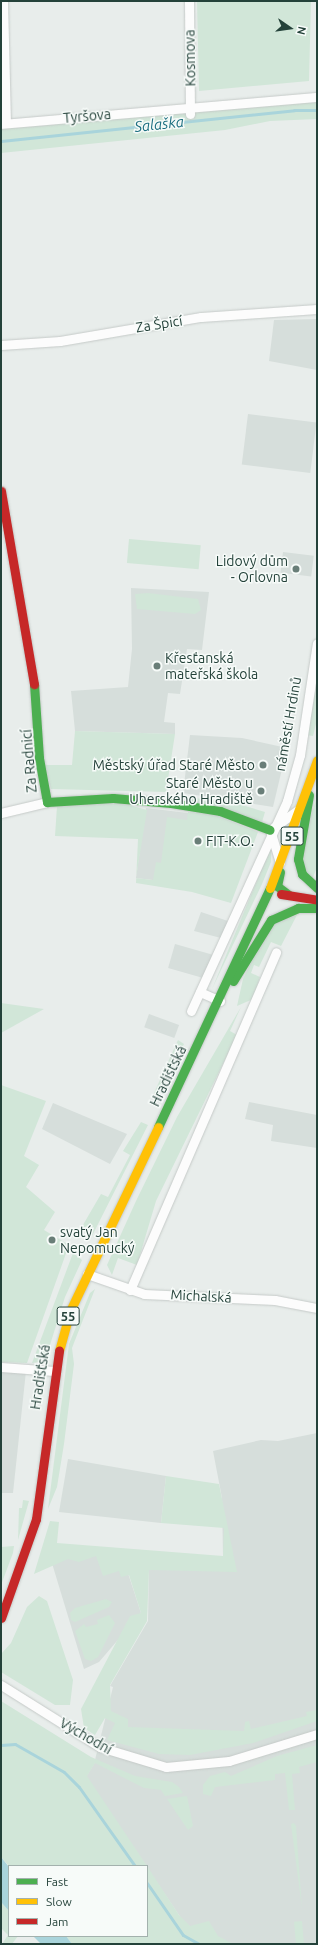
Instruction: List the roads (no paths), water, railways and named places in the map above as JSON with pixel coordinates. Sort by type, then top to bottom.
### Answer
[{"type":"street","points":[[3,1],[3,124]]},
{"type":"street","name":"Kosmova","points":[[189,1],[190,110]]},
{"type":"street","name":"Tyršova","points":[[3,124],[190,110],[317,97]]},
{"type":"street","name":"Za Špicí","points":[[1,345],[60,341],[201,317],[317,309]]},
{"type":"street","name":"Za Radnicí","points":[[1,491],[33,661],[39,758],[47,802],[114,798],[171,803],[220,811],[270,830]]},
{"type":"street","name":"náměstí Hrdinů","points":[[270,830],[287,801],[300,756],[317,643]]},
{"type":"street","name":"55","points":[[262,909],[281,864],[304,802],[317,760]]},
{"type":"street","points":[[309,787],[298,859],[302,874],[315,887]]},
{"type":"street","points":[[1,813],[47,802]]},
{"type":"street","points":[[191,1011],[270,830],[304,802]]},
{"type":"street","points":[[289,895],[276,883],[304,802]]},
{"type":"street","points":[[270,830],[281,864]]},
{"type":"street","points":[[262,909],[274,896],[289,895],[317,900]]},
{"type":"street","points":[[227,986],[244,968],[266,924],[280,914],[303,907],[317,908]]},
{"type":"street","name":"Hradišťská","points":[[1,1618],[36,1519],[54,1371],[70,1311],[220,1001],[262,909]]},
{"type":"street","points":[[130,1290],[276,952]]},
{"type":"street","points":[[200,992],[220,1001]]},
{"type":"street","name":"Michalská","points":[[87,1274],[130,1290],[275,1300],[317,1308]]},
{"type":"street","points":[[1,1367],[54,1371]]},
{"type":"street","name":"Východní","points":[[1,1685],[100,1747],[166,1767],[229,1761],[317,1734]]},
{"type":"water","points":[[1,1857],[8,1866],[8,1910],[1,1902]]},
{"type":"water","points":[[34,1937],[67,1937],[72,1944],[41,1944]]},
{"type":"waterway","name":"Salaška","points":[[1,141],[294,110],[317,110]]},
{"type":"waterway","points":[[1,1745],[15,1744],[64,1772],[79,1787],[134,1865]]},
{"type":"waterway","points":[[148,1884],[183,1935],[199,1944]]},
{"type":"place","name":"Lidový dům - Orlovna","points":[[296,569]]},
{"type":"place","name":"Křesťanská mateřská škola","points":[[157,666]]},
{"type":"place","name":"Městský úřad Staré Město","points":[[263,765]]},
{"type":"place","name":"Staré Město u Uherského Hradiště","points":[[261,791]]},
{"type":"place","name":"FIT-K.O.","points":[[198,841]]},
{"type":"place","name":"svatý Jan Nepomucký","points":[[52,1240]]}]
